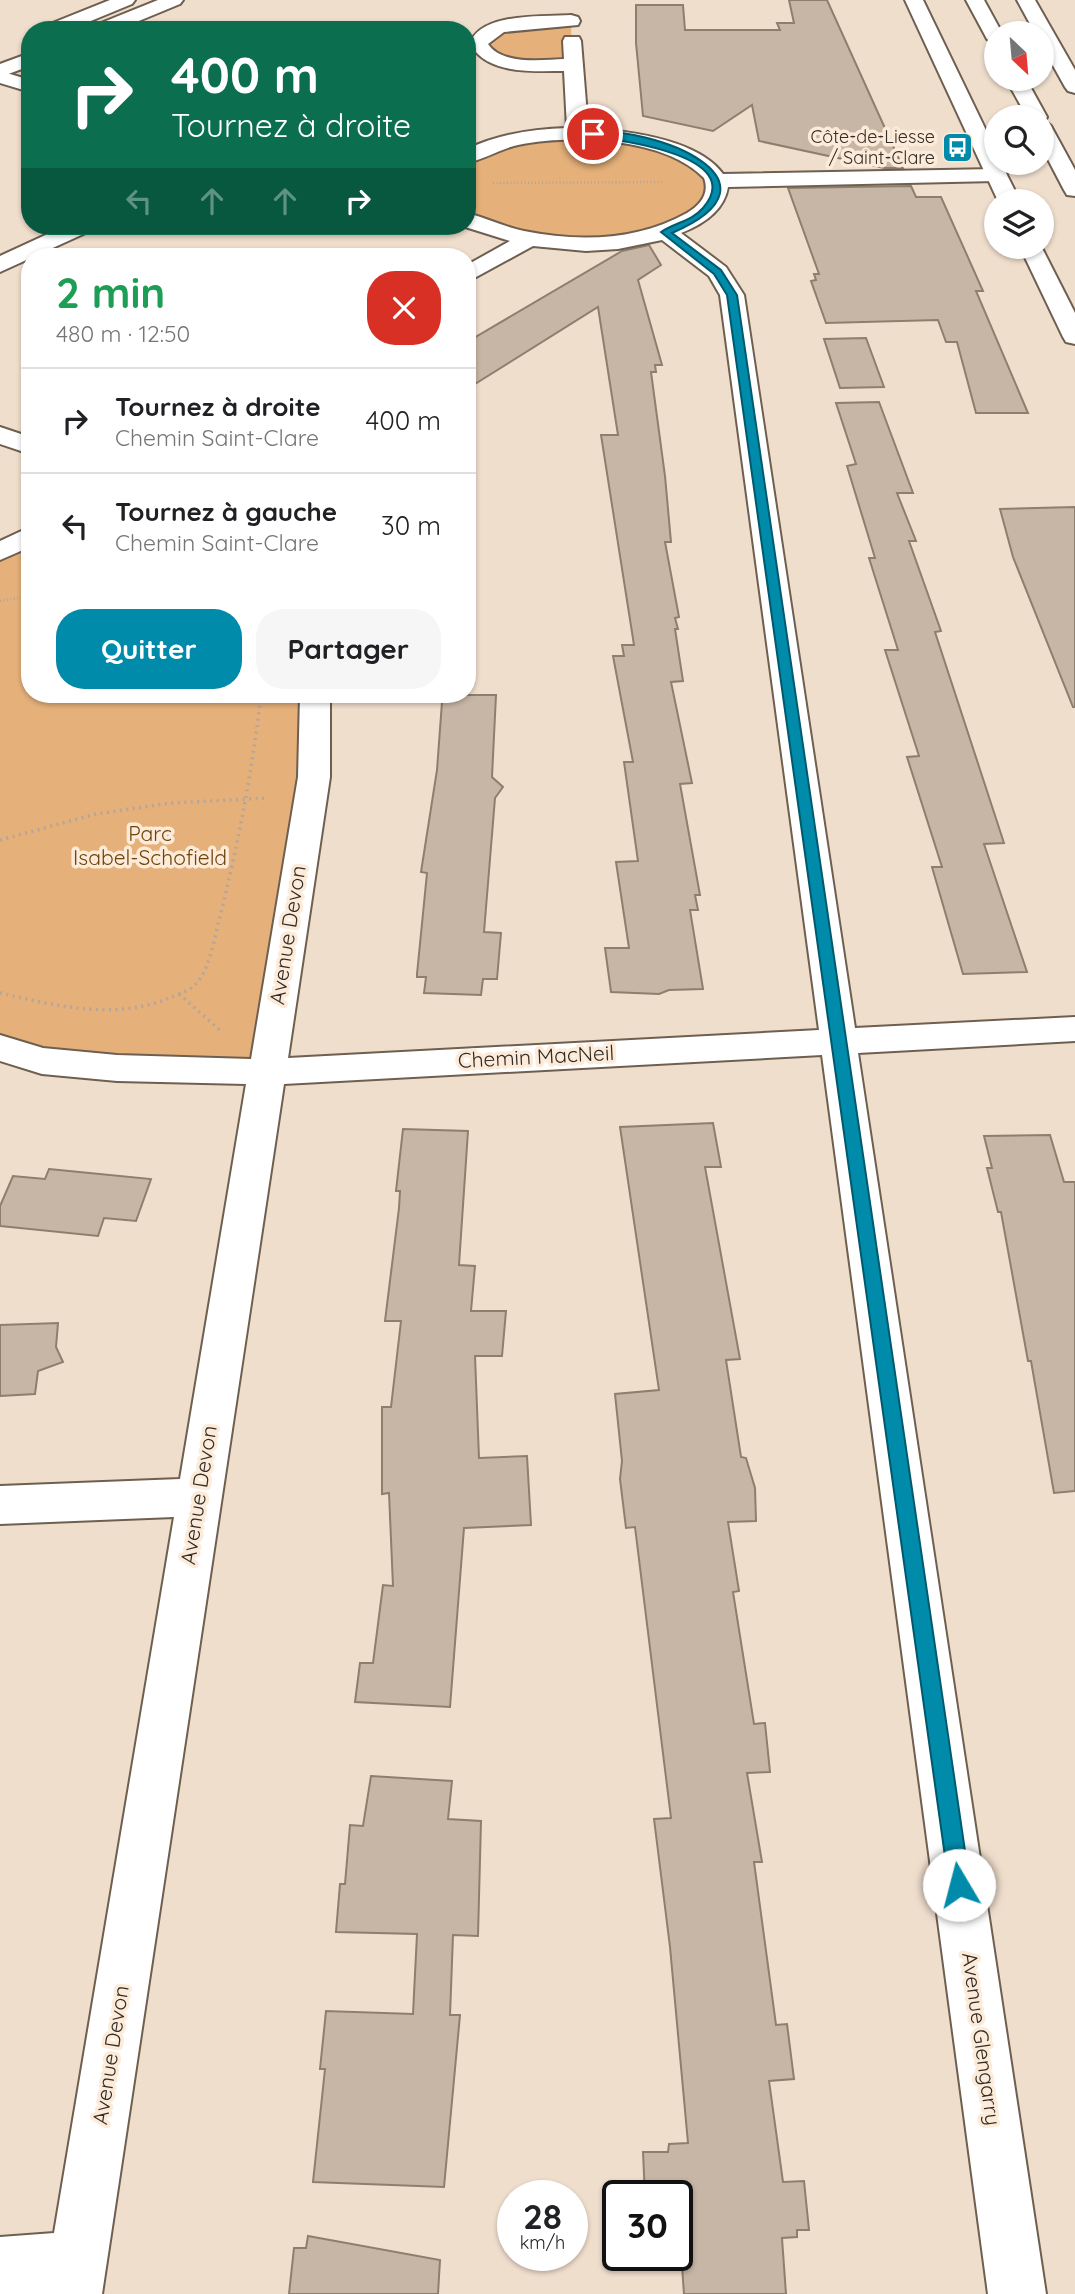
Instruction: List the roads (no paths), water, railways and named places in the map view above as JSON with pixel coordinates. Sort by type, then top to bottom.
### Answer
[{"type":"main road","points":[[74,21],[126,0]]},
{"type":"main road","points":[[123,21],[174,0]]},
{"type":"main road","points":[[571,0],[572,65],[578,134]]},
{"type":"main road","points":[[914,0],[984,149]]},
{"type":"main road","points":[[975,0],[986,21]]},
{"type":"main road","points":[[1026,0],[1075,87]]},
{"type":"main road","points":[[571,21],[498,27],[481,38],[479,44],[487,55],[511,63],[572,65]]},
{"type":"main road","points":[[0,71],[21,63]]},
{"type":"main road","points":[[0,77],[21,83]]},
{"type":"main road","points":[[476,153],[503,142],[539,136],[608,135],[659,144],[679,151],[705,167],[716,181],[716,194],[706,210],[691,221],[666,232],[635,239],[591,244],[527,240],[494,232],[476,224]]},
{"type":"main road","points":[[1054,150],[1075,190]]},
{"type":"main road","points":[[716,181],[996,175],[1003,189]]},
{"type":"main road","name":"Avenue Glengarry","points":[[666,232],[718,272],[732,295],[1017,2294]]},
{"type":"main road","points":[[36,248],[63,235]]},
{"type":"main road","points":[[476,270],[527,240]]},
{"type":"main road","points":[[0,265],[21,255]]},
{"type":"main road","points":[[1037,259],[1075,337]]},
{"type":"main road","points":[[0,435],[21,443]]},
{"type":"main road","points":[[0,552],[21,540]]},
{"type":"main road","name":"Avenue Devon","points":[[76,2278],[314,776],[315,703]]},
{"type":"main road","name":"Chemin MacNeil","points":[[0,1048],[42,1061],[117,1068],[267,1072],[1075,1029]]},
{"type":"main road","points":[[0,1505],[199,1497]]},
{"type":"main road","points":[[0,2266],[76,2278]]},
{"type":"place","name":"Côte-de-Liesse / Saint-Clare","points":[[958,147]]},
{"type":"park label","name":"Parc Isabel-Schofield","points":[[150,846]]}]
